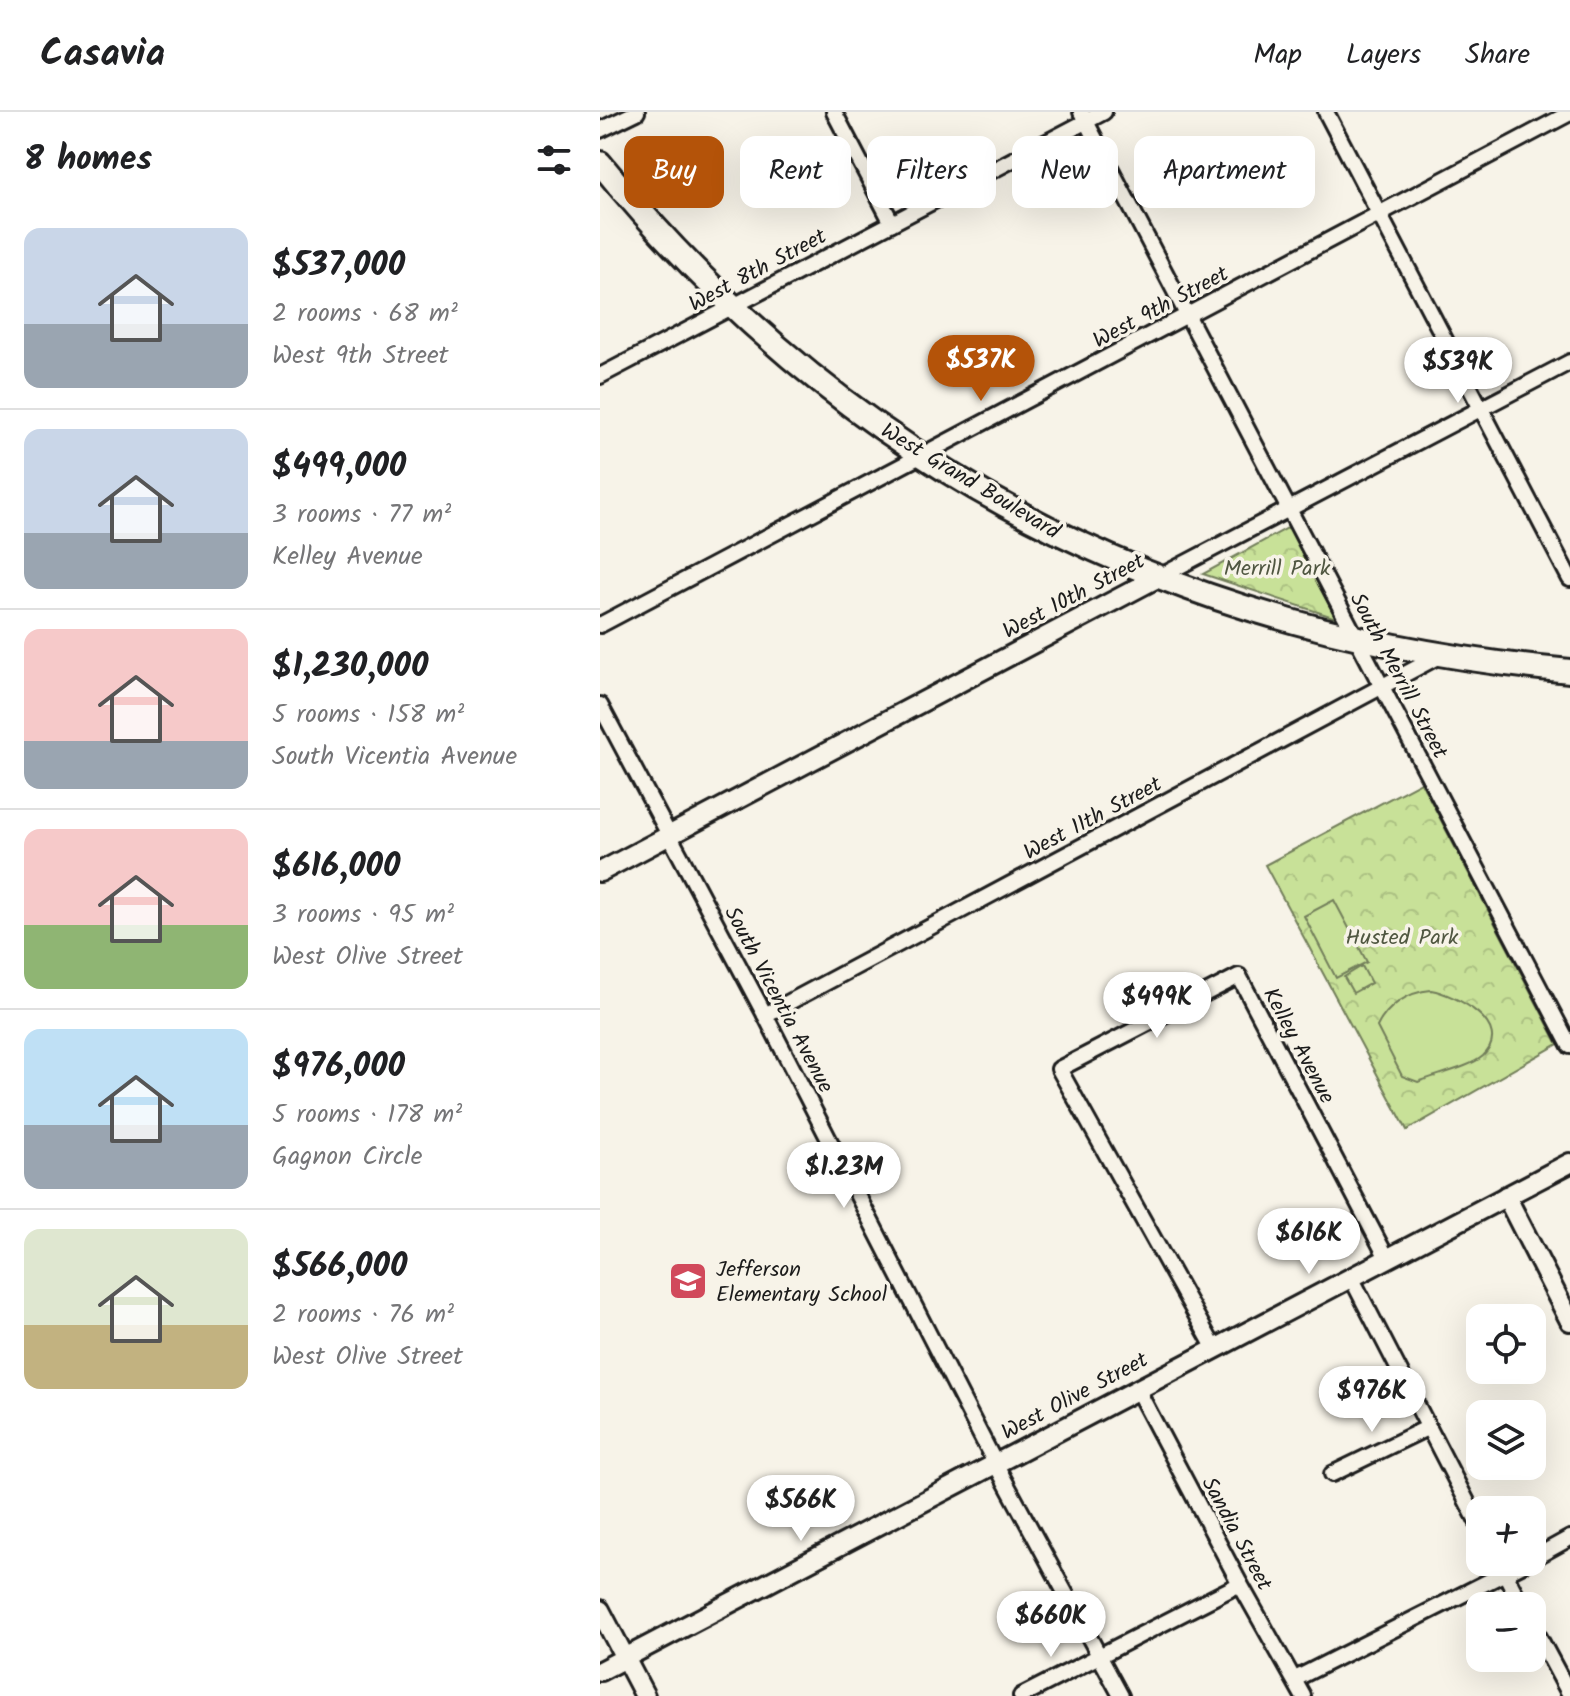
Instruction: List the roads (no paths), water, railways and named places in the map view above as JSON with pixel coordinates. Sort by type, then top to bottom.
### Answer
[{"type":"main road","name":"West Grand Boulevard","points":[[600,163],[672,246],[733,307],[822,384],[923,455],[998,502],[1054,532],[1157,578],[1222,601],[1355,638],[1439,656],[1570,671]]},
{"type":"street","points":[[600,130],[637,112]]},
{"type":"street","points":[[834,112],[892,223]]},
{"type":"street","name":"West 8th Street","points":[[600,376],[892,223],[1083,117],[1104,112]]},
{"type":"street","points":[[1326,112],[1570,579]]},
{"type":"street","name":"West 9th Street","points":[[600,625],[1570,113]]},
{"type":"street","name":"South Merrill Street","points":[[1083,117],[1570,1046]]},
{"type":"street","name":"West 10th Street","points":[[600,872],[1570,362]]},
{"type":"street","name":"West 11th Street","points":[[765,1015],[1439,656]]},
{"type":"street","name":"South Vicentia Avenue","points":[[600,705],[765,1015],[995,1463],[1121,1696]]},
{"type":"street","name":"Kelley Avenue","points":[[1215,1349],[1059,1069],[1239,976],[1387,1258]]},
{"type":"street","name":"West Olive Street","points":[[600,1671],[1570,1163]]},
{"type":"street","points":[[1506,1196],[1570,1321]]},
{"type":"street","points":[[1351,1277],[1466,1501]]},
{"type":"street","name":"Sandia Street","points":[[1137,1389],[1303,1696]]},
{"type":"street","points":[[1332,1474],[1427,1428]]},
{"type":"street","points":[[1546,1552],[1570,1538]]},
{"type":"street","points":[[1295,1679],[1487,1576]]},
{"type":"street","points":[[1021,1696],[1240,1584]]},
{"type":"street","points":[[600,1610],[645,1696]]},
{"type":"street","points":[[1546,1650],[1570,1695]]},
{"type":"place","name":"Jefferson Elementary School","points":[[688,1281]]},
{"type":"park label","name":"Merrill Park","points":[[1277,567]]},
{"type":"park label","name":"Husted Park","points":[[1402,936]]}]
